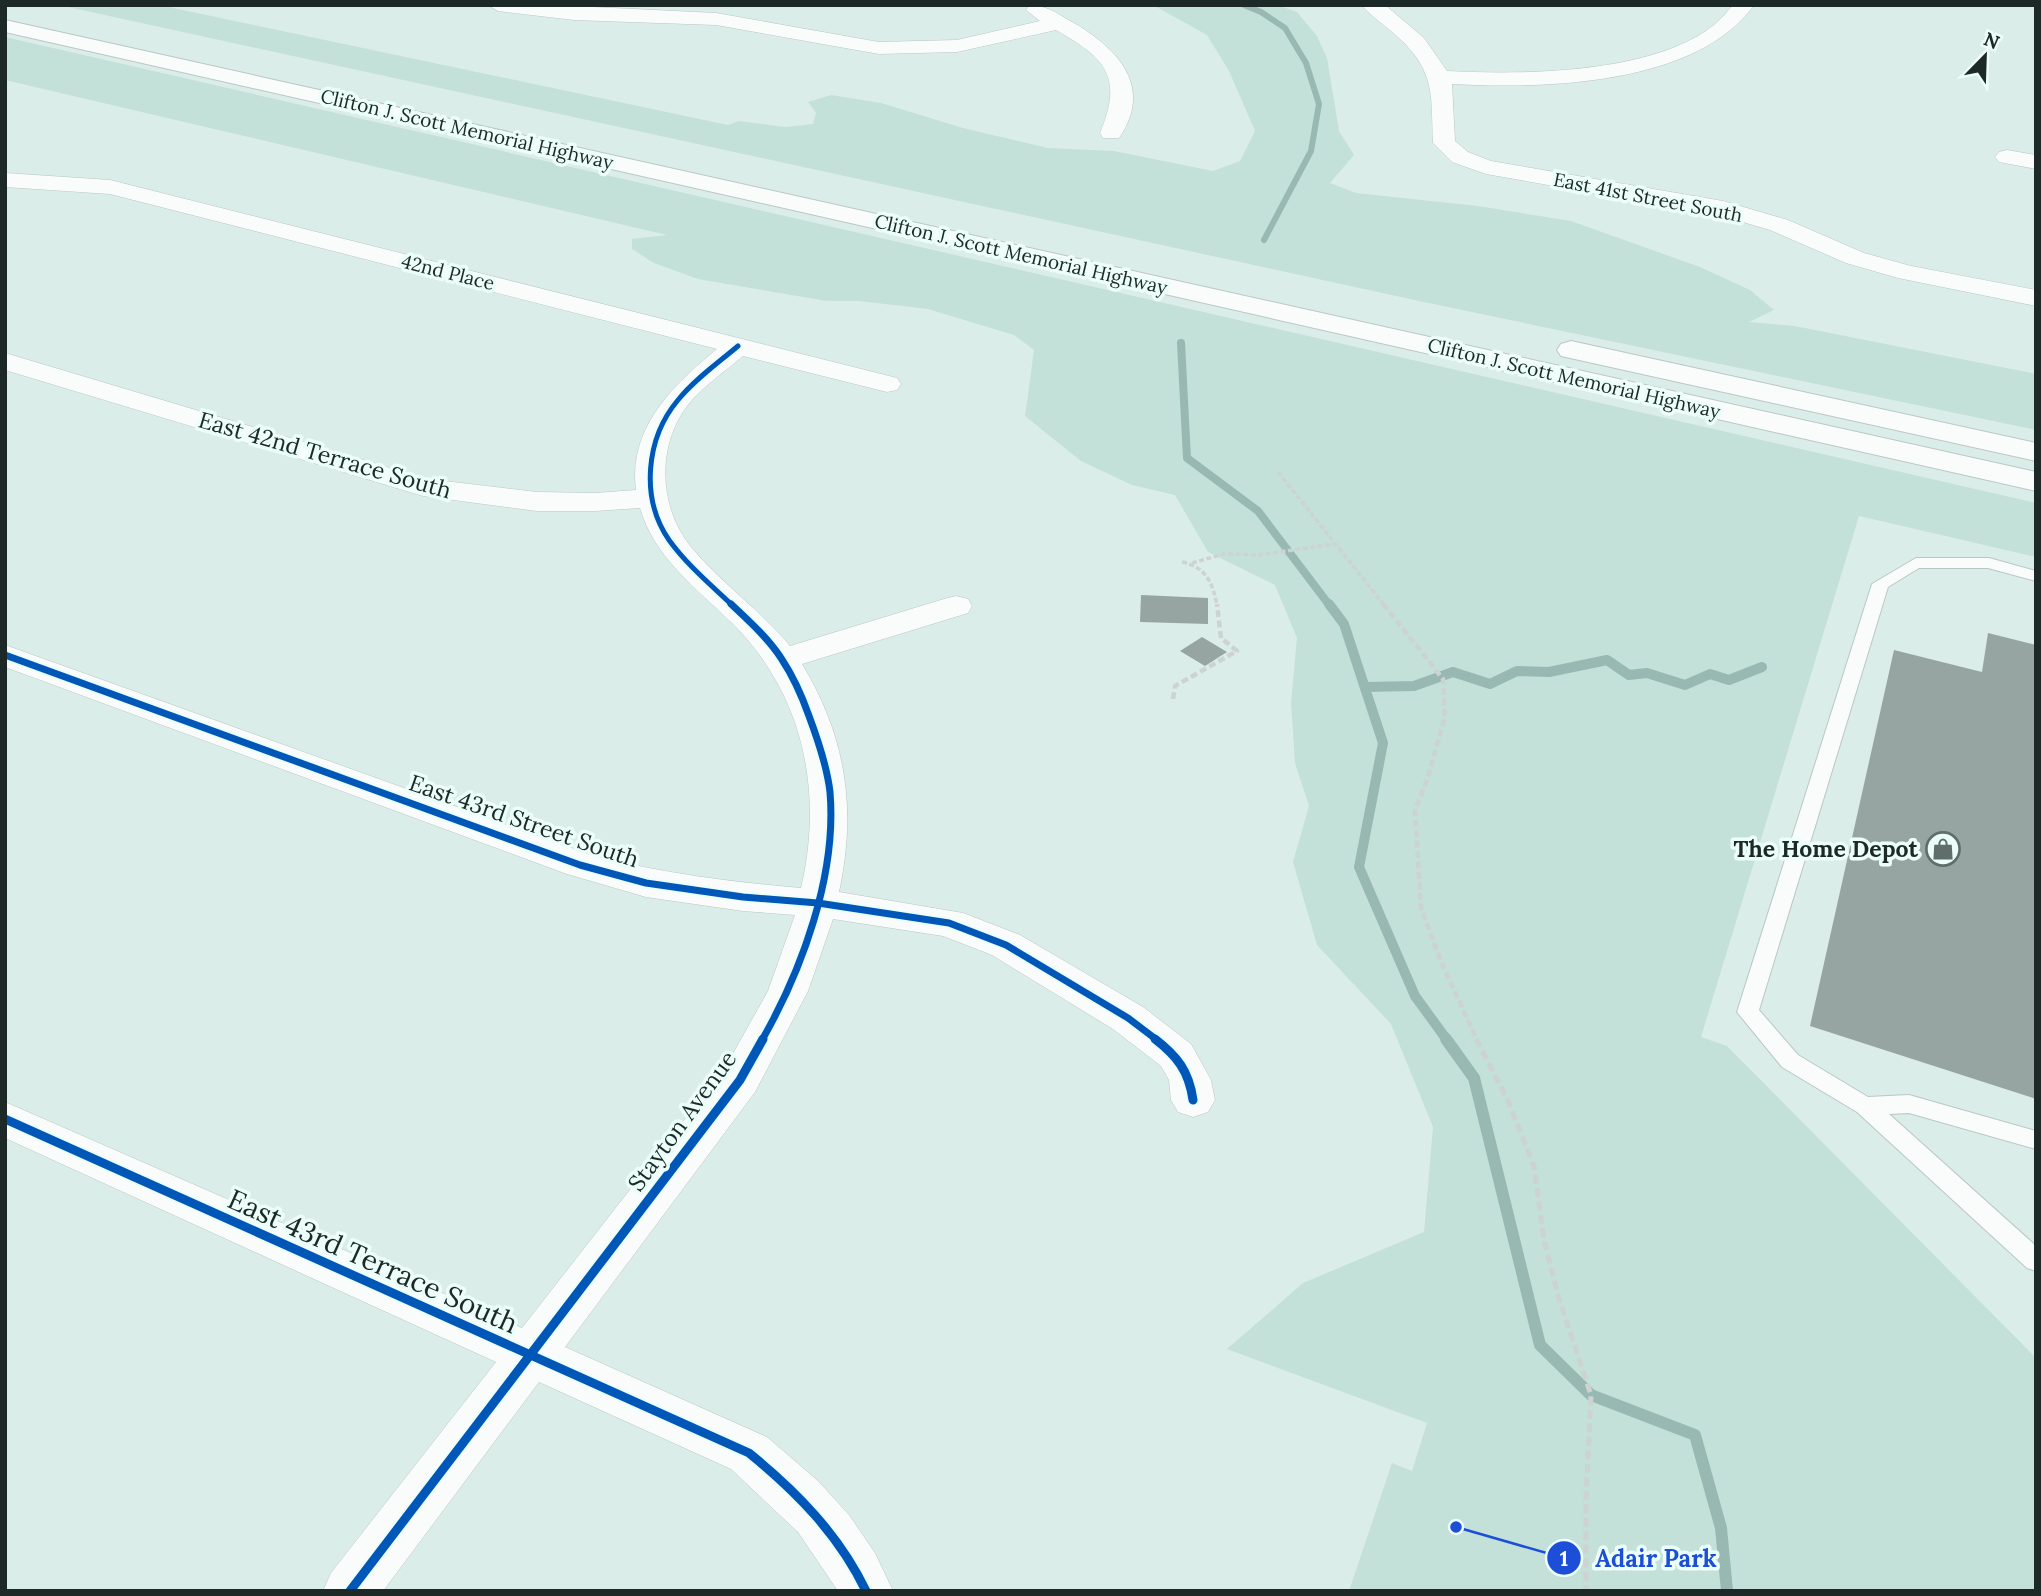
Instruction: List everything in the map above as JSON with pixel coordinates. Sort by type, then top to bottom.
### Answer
[{"type":"highway","name":"Clifton J. Scott Memorial Highway","points":[[7,5],[659,149]]},
{"type":"highway","name":"Clifton J. Scott Memorial Highway","points":[[5,26],[2036,482]]},
{"type":"highway","name":"Clifton J. Scott Memorial Highway","points":[[1432,319],[2036,452]]},
{"type":"street","points":[[498,5],[574,14],[716,19],[847,43],[890,48],[957,46],[1058,23]]},
{"type":"street","points":[[1026,5],[1094,44],[1118,69],[1125,100],[1111,133]]},
{"type":"street","points":[[1372,5],[1409,35],[1428,57],[1439,77],[1511,80],[1587,73],[1658,59],[1707,40],[1726,27],[1744,5]]},
{"type":"street","name":"East 41st Street South","points":[[1439,77],[1443,92],[1444,143],[1460,157],[1486,167],[1723,208],[1779,225],[1855,258],[1894,269],[2036,298]]},
{"type":"street","points":[[2007,157],[2036,162]]},
{"type":"street","name":"42nd Place","points":[[5,180],[110,187],[887,384]]},
{"type":"street","name":"Stayton Avenue","points":[[350,1591],[740,1080],[789,990],[818,902],[830,833],[827,772],[813,726],[783,659],[750,621],[679,553],[661,524],[652,497],[649,467],[653,445],[673,406],[738,346]]},
{"type":"street","name":"East 42nd Terrace South","points":[[5,361],[423,487],[480,497],[530,500],[615,501],[652,497]]},
{"type":"street","points":[[783,659],[956,606]]},
{"type":"street","name":"East 43rd Street South","points":[[5,655],[580,865],[658,885],[743,897],[818,902],[949,923],[1006,945],[1128,1018],[1176,1055],[1190,1080],[1193,1100]]},
{"type":"street","name":"East 43rd Terrace South","points":[[5,1119],[749,1453],[788,1484],[858,1572],[866,1591]]},
{"type":"lane","points":[[2036,576],[1989,564],[1916,563],[1880,584],[1748,1012],[1790,1060],[1865,1106],[2036,1261]]},
{"type":"lane","points":[[1865,1106],[1909,1104],[2036,1140]]},
{"type":"path","points":[[1278,472],[1443,679],[1445,717],[1427,780],[1415,810],[1421,908],[1440,959],[1508,1101],[1534,1166],[1544,1240],[1559,1299],[1591,1395],[1586,1497],[1586,1591]]},
{"type":"path","points":[[1182,562],[1192,563],[1224,554],[1258,555],[1335,544]]},
{"type":"path","points":[[1172,699],[1175,686],[1237,651],[1221,638],[1216,591],[1199,567],[1192,563]]},
{"type":"green space","points":[[59,5],[159,5],[728,125],[739,121],[786,127],[813,124],[816,113],[808,102],[831,95],[881,103],[963,128],[1048,148],[1114,151],[1213,171],[1240,161],[1255,131],[1229,71],[1207,35],[1153,5],[1277,5],[1297,12],[1317,36],[1327,58],[1339,131],[1354,155],[1330,183],[1356,193],[1478,206],[1571,221],[1700,267],[1750,290],[1774,310],[1749,322],[1795,326],[2036,374],[2036,430],[1419,301]]},
{"type":"green space","points":[[5,37],[2036,503],[2036,557],[1859,516],[1701,1037],[1727,1046],[2036,1358],[2036,1591],[1349,1591],[1392,1463],[1412,1471],[1427,1423],[1227,1349],[1303,1283],[1424,1232],[1433,1127],[1391,1024],[1317,945],[1293,862],[1309,806],[1295,763],[1291,703],[1297,638],[1275,585],[1208,552],[1175,495],[1132,485],[1081,461],[1025,416],[1034,350],[1014,335],[928,309],[859,301],[827,301],[698,279],[654,263],[632,249],[632,239],[667,235],[5,80]]},
{"type":"building","points":[[1141,595],[1208,598],[1208,624],[1140,622]]},
{"type":"building","name":"The Home Depot","points":[[1988,633],[2036,645],[2036,1099],[1810,1026],[1894,650],[1982,672]]},
{"type":"building","points":[[1202,637],[1227,652],[1205,666],[1180,651]]},
{"type":"waterway","points":[[1244,5],[1261,12],[1285,28],[1306,63],[1319,104],[1311,151],[1264,240]]},
{"type":"waterway","points":[[1181,343],[1187,458],[1258,511],[1330,606]]},
{"type":"waterway","points":[[1329,604],[1344,624],[1383,743],[1359,867],[1415,996],[1447,1040]]},
{"type":"waterway","points":[[1365,687],[1414,686],[1453,672],[1490,684],[1517,671],[1549,672],[1607,660],[1629,675],[1647,673],[1685,685],[1710,674],[1729,680],[1762,667]]},
{"type":"waterway","points":[[1446,1039],[1474,1078],[1540,1345],[1591,1395],[1695,1435],[1721,1528],[1727,1591]]},
{"type":"cycle path","points":[[350,1591],[740,1080],[788,991],[807,941],[822,882],[830,821],[830,793],[819,743],[800,694],[780,656],[757,629],[692,567],[668,538],[659,520],[650,482],[655,443],[672,407],[694,382],[738,346]]},
{"type":"cycle path","points":[[5,655],[580,865],[646,883],[743,897],[818,903],[949,923],[1006,945],[1128,1018],[1176,1055],[1190,1080],[1193,1100]]},
{"type":"cycle path","points":[[5,1119],[749,1453],[816,1515],[844,1551],[866,1591]]},
{"type":"place","name":"The Home Depot","points":[[1943,849]]},
{"type":"place","name":"Adair Park","points":[[1456,1527]]}]
